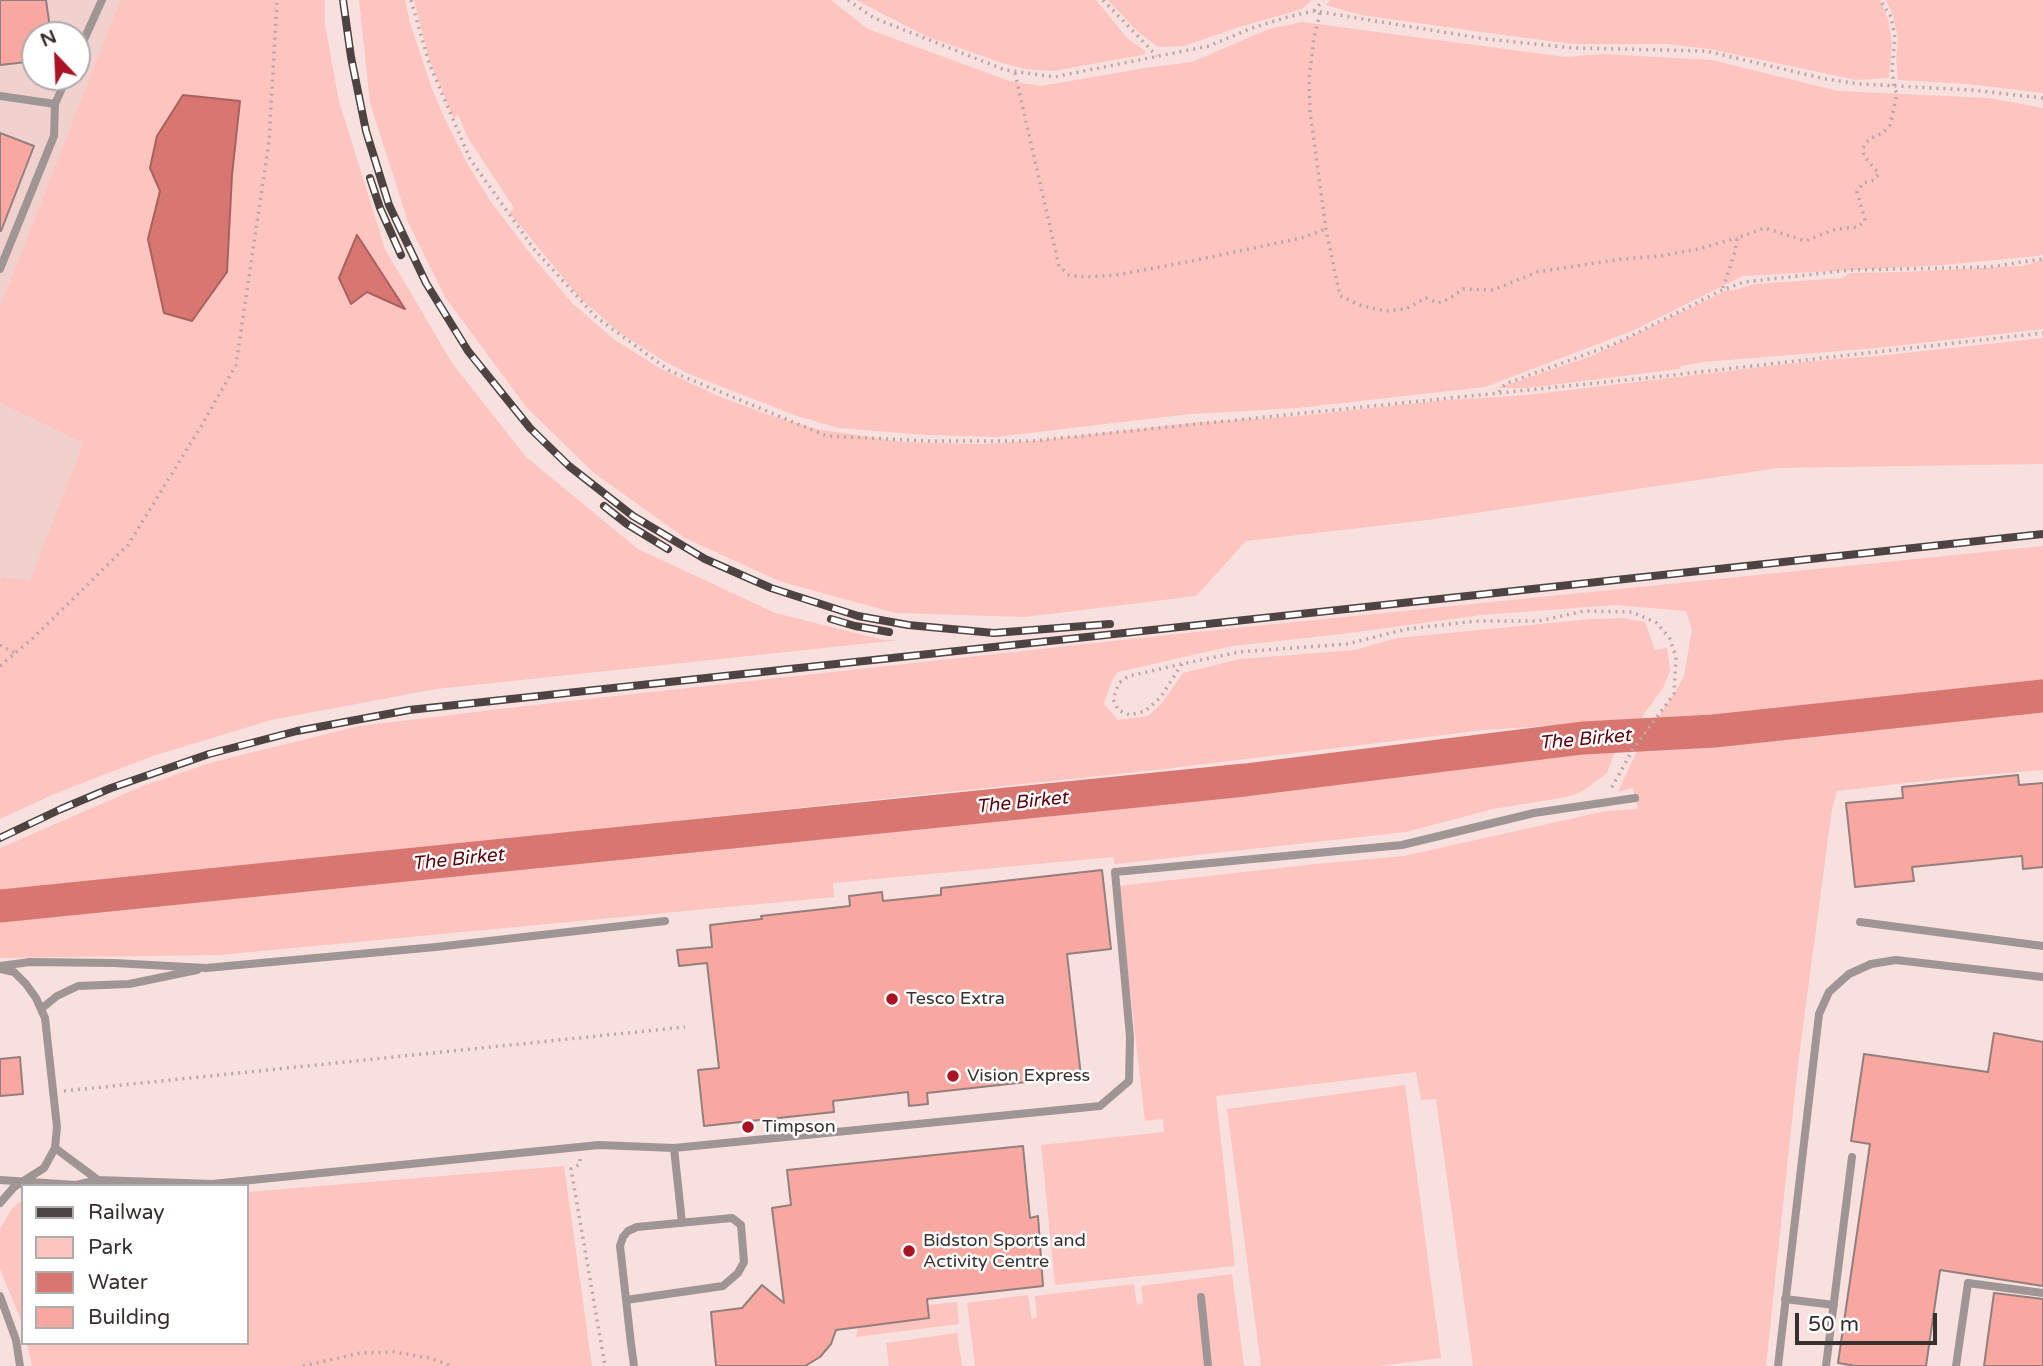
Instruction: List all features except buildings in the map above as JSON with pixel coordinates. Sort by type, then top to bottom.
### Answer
[{"type":"lane","points":[[91,24],[102,0]]},
{"type":"lane","points":[[0,269],[54,136],[55,104],[61,91]]},
{"type":"lane","points":[[0,96],[55,104]]},
{"type":"lane","points":[[80,1184],[98,1180],[212,1184],[598,1145],[674,1148],[1100,1106],[1129,1081],[1130,1037],[1115,872],[1402,845],[1534,813],[1635,798]]},
{"type":"lane","points":[[41,1009],[57,996],[78,986],[129,985],[206,968],[436,947],[665,921]]},
{"type":"lane","points":[[1860,922],[2043,946]]},
{"type":"lane","points":[[1778,1366],[1819,1014],[1829,992],[1849,974],[1871,964],[1896,960],[2043,977]]},
{"type":"lane","points":[[0,968],[30,962],[114,962],[206,968]]},
{"type":"lane","points":[[0,968],[13,972],[26,984],[45,1018],[57,1127],[55,1148],[44,1168],[14,1187],[0,1203]]},
{"type":"lane","points":[[55,1148],[98,1180]]},
{"type":"lane","points":[[674,1148],[682,1223]]},
{"type":"lane","points":[[1826,1366],[1853,1157]]},
{"type":"lane","points":[[0,1180],[64,1184]]},
{"type":"lane","points":[[626,1300],[718,1288],[726,1284],[738,1273],[744,1262],[741,1225],[732,1218],[637,1227],[623,1237],[620,1246],[626,1300],[634,1366]]},
{"type":"lane","points":[[1956,1366],[1968,1283],[2043,1293]]},
{"type":"lane","points":[[0,1296],[16,1340],[20,1366]]},
{"type":"lane","points":[[1201,1297],[1208,1366]]},
{"type":"lane","points":[[1785,1299],[1834,1305]]},
{"type":"path","points":[[0,666],[128,545],[236,365],[269,141],[277,0]]},
{"type":"path","points":[[411,0],[429,63],[470,159],[534,249],[596,317],[670,371],[827,436],[929,441],[1032,441],[1655,377],[2043,333]]},
{"type":"path","points":[[848,0],[874,18],[1004,70],[1054,77],[1209,46],[1252,28],[1314,11],[1486,39],[1574,48],[1706,51],[1826,79],[1860,84],[1971,90],[2043,98]]},
{"type":"path","points":[[1103,0],[1157,56]]},
{"type":"path","points":[[1314,11],[1323,0]]},
{"type":"path","points":[[1320,12],[1309,80],[1314,148],[1326,229],[1340,296],[1362,306],[1385,311],[1406,309],[1426,298],[1438,303],[1463,289],[1493,290],[1536,272],[1698,249],[1765,228],[1805,241],[1836,229],[1858,227],[1865,220],[1857,192],[1863,183],[1874,180],[1879,174],[1864,156],[1863,148],[1869,139],[1883,133],[1890,125],[1898,94],[1892,68],[1895,38],[1891,17],[1880,0]]},
{"type":"path","points":[[1015,72],[1059,266],[1069,275],[1116,275],[1301,239],[1326,229]]},
{"type":"path","points":[[1722,290],[1737,237]]},
{"type":"path","points":[[1498,393],[1505,384],[1617,343],[1722,290],[1744,282],[1851,270],[1989,267],[2043,259]]},
{"type":"path","points":[[1182,664],[1160,698],[1145,711],[1130,715],[1118,710],[1113,698],[1119,684],[1129,676],[1182,664],[1239,652],[1347,645],[1407,629],[1476,621],[1539,621],[1584,611],[1632,612],[1657,623],[1670,639],[1676,657],[1674,694],[1633,749],[1603,803]]},
{"type":"path","points":[[0,645],[15,653]]},
{"type":"path","points":[[53,1093],[685,1027]]},
{"type":"path","points":[[579,1147],[580,1164],[571,1169],[605,1366]]},
{"type":"path","points":[[303,1366],[361,1353],[394,1352],[430,1358],[451,1366]]},
{"type":"shaded area","points":[[0,0],[120,0],[91,74],[91,21],[21,21],[21,91],[84,91],[0,307]]},
{"type":"shaded area","points":[[0,403],[83,443],[30,582],[3,576],[0,582]]},
{"type":"green space","points":[[120,0],[325,0],[325,25],[339,101],[385,249],[452,363],[526,457],[638,549],[775,613],[884,640],[900,640],[436,689],[271,720],[150,757],[54,794],[0,819],[0,582],[2,576],[30,581],[83,443],[0,403],[0,307],[84,91],[91,91],[91,74]]},
{"type":"green space","points":[[359,0],[405,0],[432,89],[468,165],[491,202],[573,304],[615,340],[661,369],[716,395],[816,429],[902,442],[981,444],[1034,441],[1191,423],[1527,395],[1812,361],[2043,338],[2043,464],[1778,468],[1428,520],[1246,541],[1196,596],[1025,617],[895,613],[779,581],[685,538],[594,473],[527,408],[445,297],[408,222],[370,103]]},
{"type":"green space","points":[[414,0],[831,0],[868,29],[1009,81],[1041,86],[1192,62],[1269,29],[1302,22],[1565,57],[1603,54],[1712,60],[1838,91],[1989,98],[2043,108],[2043,254],[1942,265],[1743,276],[1632,331],[1485,387],[1298,408],[1190,414],[996,437],[839,428],[797,416],[689,374],[620,333],[580,298],[509,212],[514,208],[468,138],[458,115],[453,117],[429,59]]},
{"type":"green space","points":[[856,0],[1096,0],[1127,38],[1146,52],[1142,55],[1053,71],[1025,69],[926,36]]},
{"type":"green space","points":[[1108,0],[1312,0],[1302,9],[1184,46],[1158,47],[1138,32]]},
{"type":"green space","points":[[1330,0],[1880,0],[1888,19],[1892,42],[1889,78],[1856,80],[1710,49],[1666,44],[1573,44],[1481,32],[1361,15],[1326,5]]},
{"type":"green space","points":[[1886,0],[2043,0],[2043,93],[1968,84],[1898,80],[1898,38],[1893,15]]},
{"type":"green space","points":[[2043,260],[2043,329],[1877,348],[1703,362],[1681,366],[1679,369],[1527,388],[1498,388],[1594,355],[1729,289],[1731,291],[1755,284],[1843,278],[1850,273],[2022,266]]},
{"type":"green space","points":[[2043,546],[2043,684],[1651,726],[1684,676],[1692,629],[1686,611],[1615,605],[1481,615],[1232,646],[1118,672],[1112,680],[1104,704],[1118,720],[1148,716],[1162,703],[1183,673],[1240,659],[1355,650],[1397,638],[1592,619],[1624,618],[1645,622],[1655,650],[1667,648],[1670,671],[1663,688],[1637,724],[1620,721],[1484,730],[1164,769],[0,896],[0,848],[145,785],[213,762],[359,726],[1177,634]]},
{"type":"green space","points":[[2043,706],[2043,770],[1837,791],[1832,809],[1798,1064],[1766,1366],[1473,1366],[1436,1099],[1421,1100],[1416,1072],[1216,1096],[1235,1266],[1055,1285],[1041,1145],[1164,1132],[1163,1119],[1145,1121],[1118,886],[1404,856],[1606,811],[1638,809],[1633,788],[1618,792],[1643,737],[1699,742]]},
{"type":"green space","points":[[1619,741],[1607,773],[1583,791],[1567,797],[1493,809],[1406,832],[1115,864],[1113,857],[833,883],[834,897],[219,955],[0,958],[0,910],[1139,796]]},
{"type":"green space","points":[[1405,1085],[1441,1358],[1378,1366],[1261,1366],[1227,1109]]},
{"type":"green space","points":[[564,1166],[592,1366],[32,1366],[27,1345],[248,1345],[248,1192]]},
{"type":"green space","points":[[21,1201],[21,1320],[0,1269],[0,1229],[12,1208]]},
{"type":"green space","points":[[1232,1274],[1244,1366],[975,1366],[967,1303],[1028,1295],[1032,1319],[1037,1317],[1035,1296],[1134,1284],[1137,1305],[1143,1303],[1141,1286]]},
{"type":"green space","points":[[957,1302],[959,1324],[856,1337],[858,1328],[929,1318],[928,1305]]},
{"type":"green space","points":[[957,1333],[962,1366],[889,1366],[886,1343]]},
{"type":"water","points":[[183,95],[240,101],[232,175],[227,272],[192,321],[164,313],[148,239],[160,191],[150,168],[157,136]]},
{"type":"water","points":[[357,235],[405,309],[367,292],[351,304],[339,278]]},
{"type":"waterway","name":"The Birket","points":[[0,906],[1245,780],[1583,738],[1714,731],[2043,696]]},
{"type":"railway","points":[[343,0],[366,131],[389,205],[426,283],[468,351],[530,428],[569,466],[633,516],[705,559],[771,588],[858,616],[908,625],[994,633],[1110,624]]},
{"type":"railway","points":[[370,178],[401,255]]},
{"type":"railway","points":[[604,506],[627,524],[668,549]]},
{"type":"railway","points":[[0,838],[111,788],[209,754],[297,731],[409,710],[2043,534]]},
{"type":"railway","points":[[831,619],[889,632]]},
{"type":"place","name":"Tesco Extra","points":[[892,999]]},
{"type":"place","name":"Vision Express","points":[[953,1076]]},
{"type":"place","name":"Timpson","points":[[748,1127]]},
{"type":"place","name":"Bidston Sports and Activity Centre","points":[[909,1251]]}]
